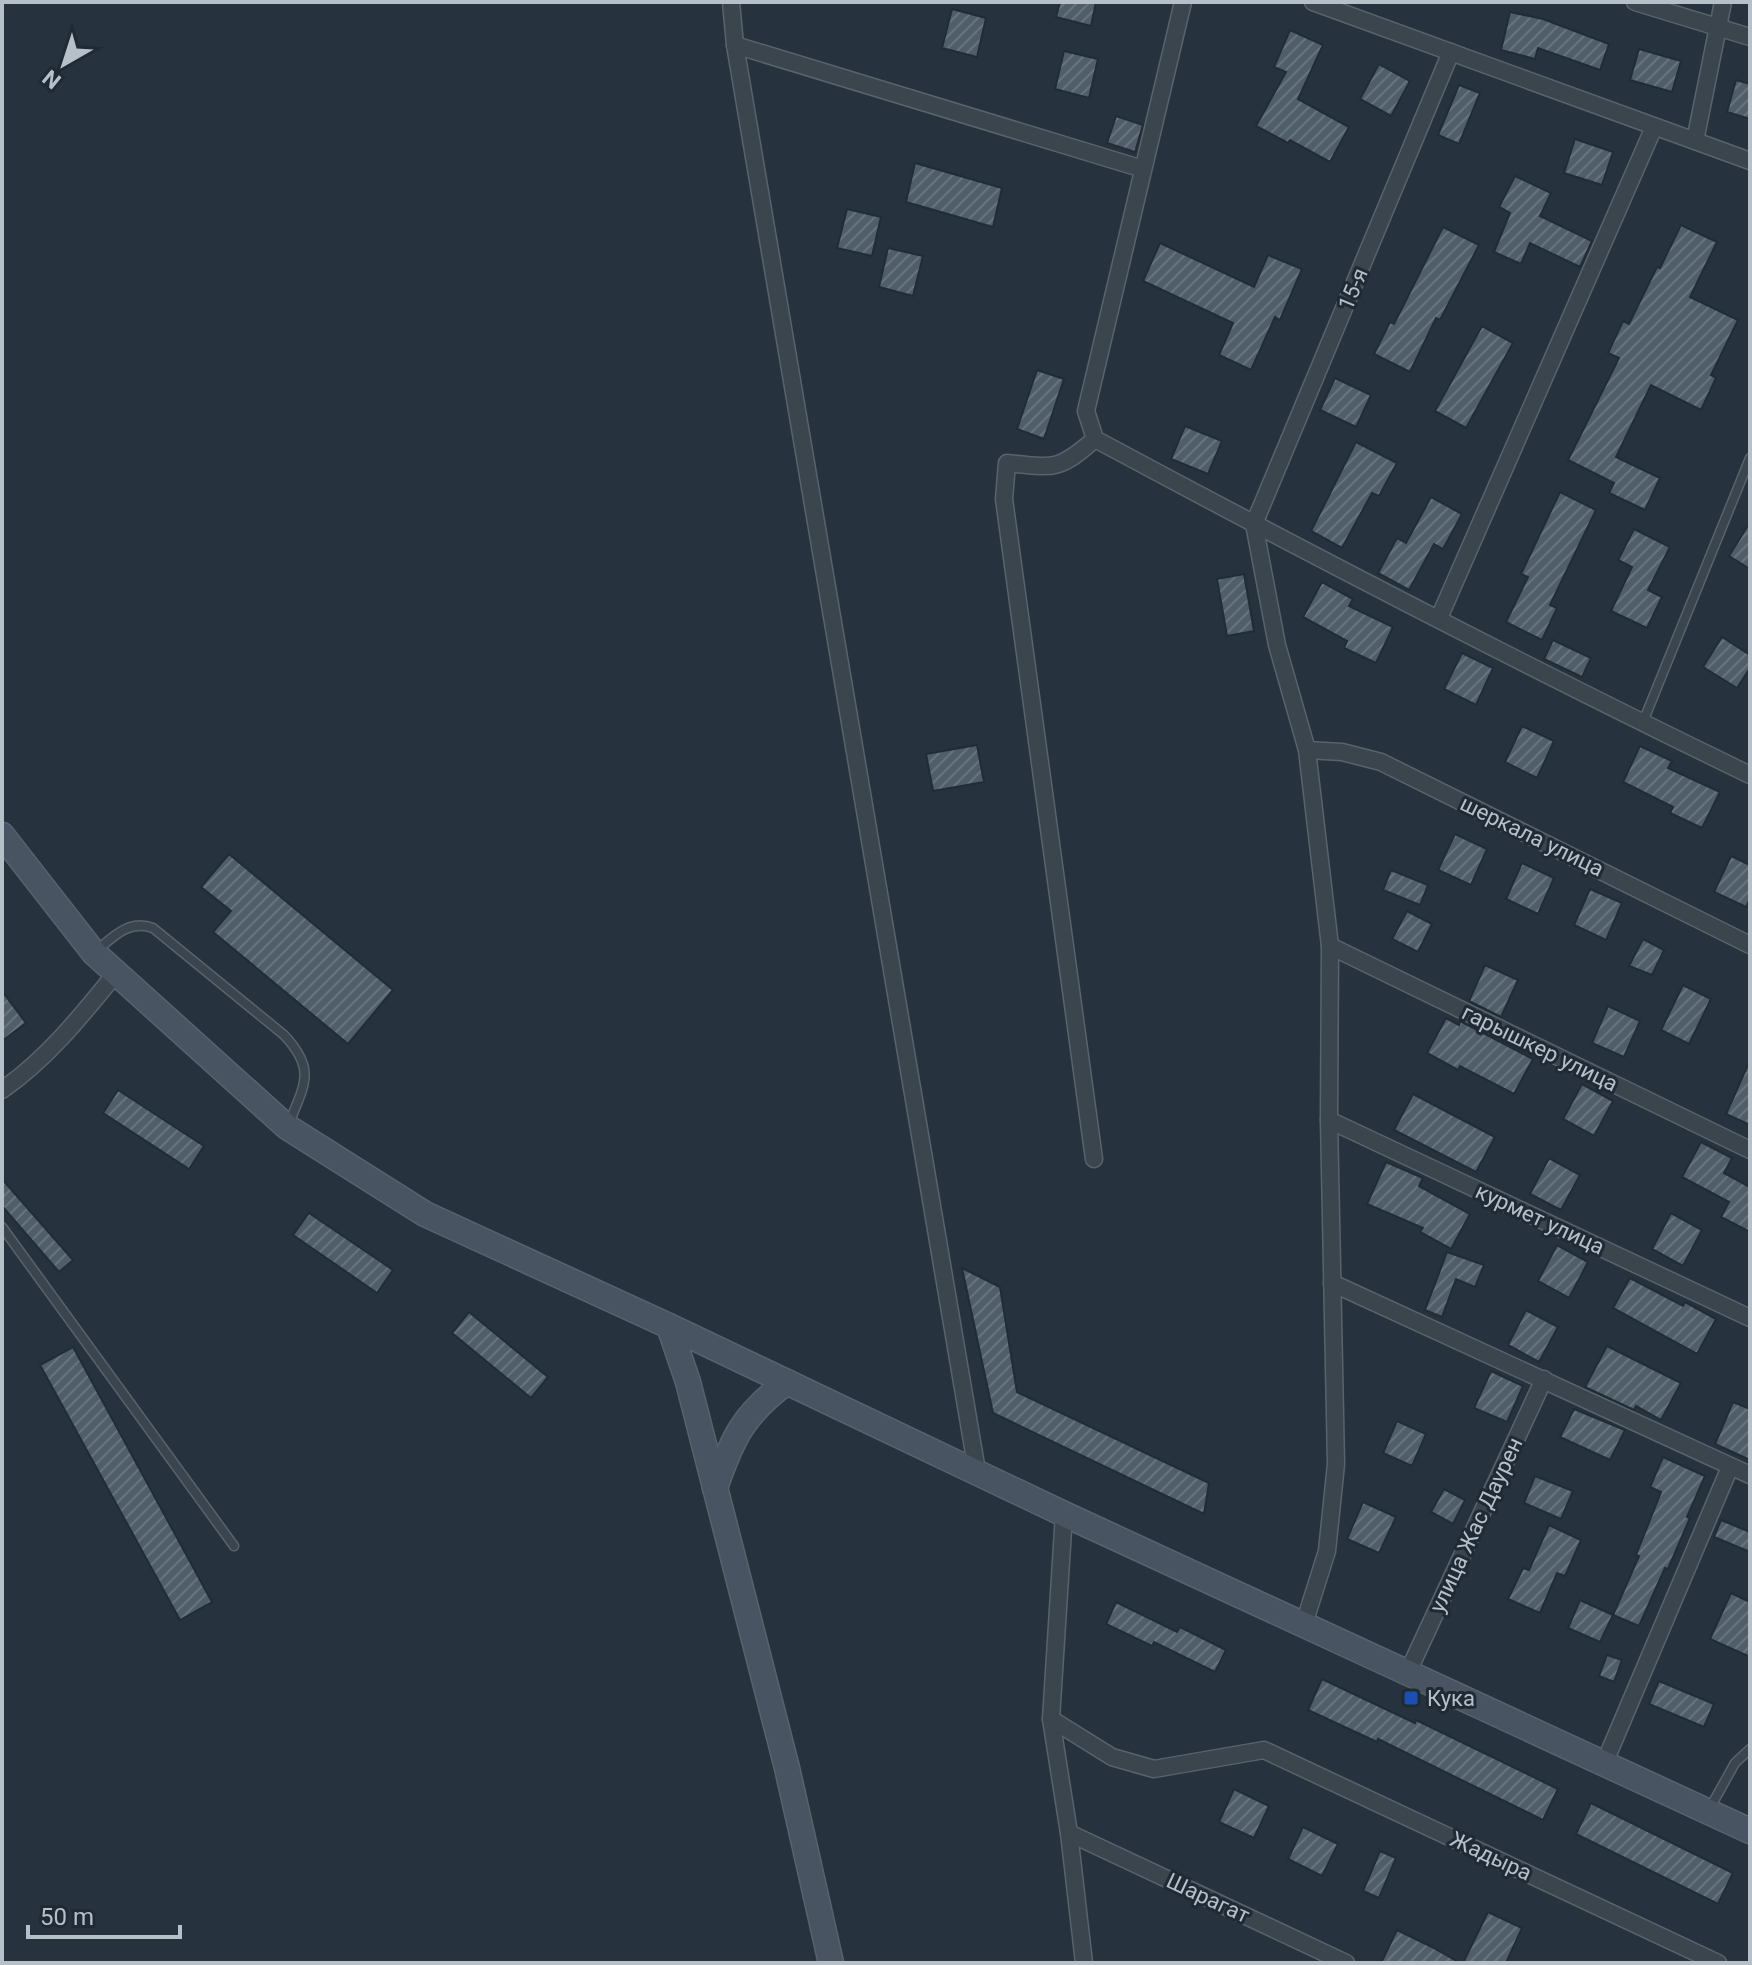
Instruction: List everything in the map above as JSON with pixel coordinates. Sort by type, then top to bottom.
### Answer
[{"type":"main road","points":[[2,835],[94,953],[287,1127],[425,1214],[1750,1831]]},
{"type":"main road","points":[[669,1326],[688,1382],[787,1768],[831,1963]]},
{"type":"main road","points":[[715,1488],[727,1455],[752,1410],[787,1382]]},
{"type":"street","points":[[731,2],[735,45],[977,1471]]},
{"type":"street","points":[[1183,2],[1086,411],[1095,439],[1254,524],[1750,775]]},
{"type":"street","points":[[1313,2],[1750,161]]},
{"type":"street","points":[[1635,2],[1750,37]]},
{"type":"street","points":[[1695,141],[1723,2]]},
{"type":"street","points":[[735,45],[1143,169]]},
{"type":"street","name":"15-я","points":[[1254,524],[1451,52]]},
{"type":"street","points":[[1439,618],[1654,127]]},
{"type":"street","points":[[1094,1159],[1004,499],[1007,463],[1048,467],[1069,462],[1095,439]]},
{"type":"street","points":[[1254,524],[1277,645],[1307,750],[1330,946],[1329,1120],[1336,1464],[1327,1551],[1304,1624]]},
{"type":"street","name":"шеркала улица","points":[[1307,750],[1342,752],[1381,762],[1750,945]]},
{"type":"street","name":"гарышкер улица","points":[[1330,946],[1750,1150]]},
{"type":"street","points":[[2,1090],[36,1063],[83,1014],[116,973]]},
{"type":"street","name":"курмет улица","points":[[1329,1120],[1750,1318]]},
{"type":"street","points":[[1332,1283],[1750,1475]]},
{"type":"street","name":"улица Жас Даурен","points":[[1408,1672],[1544,1379]]},
{"type":"street","points":[[1604,1764],[1730,1467]]},
{"type":"street","points":[[1064,1514],[1051,1719],[1069,1833],[1084,1963]]},
{"type":"street","name":"Жадыра","points":[[1051,1719],[1112,1757],[1154,1769],[1264,1750],[1718,1963]]},
{"type":"street","name":"Шарагат","points":[[1069,1833],[1346,1963]]},
{"type":"lane","points":[[1643,723],[1750,458]]},
{"type":"lane","points":[[94,953],[130,926],[143,924],[153,928],[284,1035],[300,1052],[306,1069],[302,1092],[287,1127]]},
{"type":"lane","points":[[2,1227],[234,1546]]},
{"type":"lane","points":[[1708,1812],[1735,1763],[1750,1749]]},
{"type":"building","points":[[1060,2],[1096,2],[1091,26],[1056,17]]},
{"type":"building","points":[[952,9],[986,18],[977,57],[942,48]]},
{"type":"building","points":[[1510,12],[1543,19],[1609,44],[1600,70],[1538,48],[1535,59],[1501,50]]},
{"type":"building","points":[[1290,30],[1323,45],[1298,99],[1349,127],[1330,162],[1256,126],[1286,72],[1274,67]]},
{"type":"building","points":[[1639,49],[1681,61],[1672,92],[1630,80]]},
{"type":"building","points":[[1064,51],[1098,59],[1089,98],[1055,89]]},
{"type":"building","points":[[1379,64],[1410,81],[1391,116],[1360,99]]},
{"type":"building","points":[[1736,80],[1750,84],[1750,119],[1727,112]]},
{"type":"building","points":[[1459,85],[1480,93],[1459,144],[1438,135]]},
{"type":"building","points":[[1116,116],[1143,125],[1135,152],[1107,143]]},
{"type":"building","points":[[1575,139],[1613,152],[1602,185],[1564,173]]},
{"type":"building","points":[[915,163],[1002,188],[993,227],[906,202]]},
{"type":"building","points":[[1515,176],[1551,193],[1540,216],[1592,241],[1580,267],[1530,243],[1521,264],[1494,252],[1510,213],[1499,207]]},
{"type":"building","points":[[847,209],[881,217],[872,256],[837,248]]},
{"type":"building","points":[[1681,225],[1717,242],[1690,297],[1738,320],[1711,375],[1716,378],[1701,410],[1651,385],[1616,457],[1660,478],[1645,510],[1609,493],[1614,483],[1568,460],[1619,358],[1608,353],[1623,321],[1629,324]]},
{"type":"building","points":[[1443,227],[1479,245],[1440,320],[1436,318],[1410,372],[1374,354],[1390,322],[1394,324]]},
{"type":"building","points":[[1160,243],[1254,287],[1268,255],[1302,269],[1280,320],[1275,317],[1251,370],[1219,355],[1233,323],[1143,281]]},
{"type":"building","points":[[888,248],[923,256],[913,296],[879,287]]},
{"type":"building","points":[[1482,326],[1513,343],[1466,428],[1435,411]]},
{"type":"building","points":[[1037,370],[1064,379],[1044,439],[1017,429]]},
{"type":"building","points":[[1335,378],[1371,395],[1356,427],[1320,410]]},
{"type":"building","points":[[1185,426],[1222,441],[1208,474],[1171,459]]},
{"type":"building","points":[[1356,442],[1397,463],[1379,496],[1372,493],[1342,548],[1311,531]]},
{"type":"building","points":[[1560,492],[1596,510],[1550,605],[1557,608],[1542,640],[1506,622],[1528,577],[1521,574]]},
{"type":"building","points":[[1431,497],[1462,514],[1443,549],[1434,544],[1409,590],[1378,573],[1397,538],[1406,543]]},
{"type":"building","points":[[1750,522],[1750,569],[1729,556]]},
{"type":"building","points":[[1634,529],[1670,547],[1648,590],[1662,597],[1647,628],[1611,611],[1632,567],[1618,560]]},
{"type":"building","points":[[1244,574],[1254,631],[1227,636],[1217,579]]},
{"type":"building","points":[[1322,582],[1353,599],[1349,606],[1393,627],[1376,663],[1344,648],[1347,641],[1303,617]]},
{"type":"building","points":[[1722,637],[1750,655],[1750,668],[1737,688],[1703,667]]},
{"type":"building","points":[[1553,640],[1591,658],[1582,677],[1544,659]]},
{"type":"building","points":[[1462,653],[1493,668],[1476,705],[1444,689]]},
{"type":"building","points":[[1522,726],[1554,741],[1537,778],[1505,762]]},
{"type":"building","points":[[977,745],[984,782],[933,791],[926,754]]},
{"type":"building","points":[[1640,746],[1672,761],[1668,768],[1720,792],[1702,828],[1670,813],[1673,807],[1623,782]]},
{"type":"building","points":[[1455,834],[1487,849],[1471,885],[1438,870]]},
{"type":"building","points":[[229,854],[393,990],[348,1044],[213,932],[231,911],[201,887]]},
{"type":"building","points":[[1731,856],[1750,865],[1750,899],[1746,907],[1714,892]]},
{"type":"building","points":[[1522,863],[1554,878],[1538,914],[1506,899]]},
{"type":"building","points":[[1391,870],[1428,885],[1420,905],[1383,890]]},
{"type":"building","points":[[1590,889],[1622,903],[1606,940],[1574,925]]},
{"type":"building","points":[[1407,911],[1432,924],[1418,952],[1392,939]]},
{"type":"building","points":[[1643,939],[1664,950],[1652,975],[1629,966]]},
{"type":"building","points":[[1485,965],[1518,980],[1501,1017],[1469,1001]]},
{"type":"building","points":[[1683,985],[1711,999],[1689,1044],[1661,1030]]},
{"type":"building","points":[[2,991],[26,1023],[2,1041]]},
{"type":"building","points":[[1608,1006],[1640,1021],[1624,1057],[1592,1043]]},
{"type":"building","points":[[1446,1018],[1459,1025],[1460,1021],[1533,1059],[1514,1094],[1427,1053]]},
{"type":"building","points":[[1750,1060],[1750,1125],[1726,1114]]},
{"type":"building","points":[[1582,1084],[1613,1101],[1594,1136],[1563,1119]]},
{"type":"building","points":[[118,1090],[204,1146],[189,1169],[103,1113]]},
{"type":"building","points":[[1413,1094],[1495,1137],[1476,1172],[1394,1130]]},
{"type":"building","points":[[1701,1142],[1732,1158],[1724,1173],[1750,1187],[1750,1232],[1721,1217],[1729,1202],[1682,1177]]},
{"type":"building","points":[[1549,1158],[1580,1175],[1561,1210],[1530,1194]]},
{"type":"building","points":[[1386,1162],[1423,1178],[1419,1186],[1470,1214],[1451,1249],[1420,1232],[1423,1228],[1367,1204]]},
{"type":"building","points":[[2,1179],[73,1260],[59,1272],[2,1206]]},
{"type":"building","points":[[309,1213],[393,1270],[377,1293],[293,1235]]},
{"type":"building","points":[[1671,1213],[1702,1230],[1683,1266],[1652,1249]]},
{"type":"building","points":[[1557,1245],[1588,1262],[1569,1298],[1538,1281]]},
{"type":"building","points":[[1447,1252],[1484,1265],[1475,1287],[1456,1279],[1442,1317],[1425,1310]]},
{"type":"building","points":[[962,1268],[1000,1287],[1017,1392],[1209,1483],[1204,1514],[993,1413]]},
{"type":"building","points":[[1630,1278],[1683,1306],[1685,1302],[1716,1319],[1697,1354],[1613,1308]]},
{"type":"building","points":[[1526,1310],[1558,1327],[1539,1362],[1508,1345]]},
{"type":"building","points":[[469,1312],[548,1377],[531,1398],[452,1333]]},
{"type":"building","points":[[1607,1346],[1681,1383],[1661,1420],[1636,1406],[1634,1410],[1585,1387]]},
{"type":"building","points":[[73,1347],[212,1602],[180,1620],[40,1365]]},
{"type":"building","points":[[1491,1371],[1523,1386],[1507,1422],[1474,1408]]},
{"type":"building","points":[[1733,1402],[1750,1409],[1750,1460],[1715,1444]]},
{"type":"building","points":[[1574,1409],[1625,1430],[1610,1460],[1560,1437]]},
{"type":"building","points":[[1397,1421],[1426,1434],[1412,1466],[1383,1453]]},
{"type":"building","points":[[1663,1457],[1705,1476],[1668,1569],[1665,1568],[1639,1626],[1613,1615],[1639,1556],[1636,1555],[1661,1492],[1650,1487]]},
{"type":"building","points":[[1535,1476],[1573,1491],[1561,1519],[1524,1503]]},
{"type":"building","points":[[1444,1489],[1465,1500],[1453,1524],[1431,1512]]},
{"type":"building","points":[[1363,1502],[1396,1517],[1379,1553],[1347,1539]]},
{"type":"building","points":[[1721,1520],[1750,1532],[1750,1552],[1714,1537]]},
{"type":"building","points":[[1549,1525],[1581,1540],[1565,1576],[1557,1573],[1540,1613],[1508,1599],[1523,1568],[1529,1570]]},
{"type":"building","points":[[1731,1593],[1750,1602],[1750,1657],[1710,1639]]},
{"type":"building","points":[[1580,1600],[1613,1615],[1600,1642],[1568,1628]]},
{"type":"building","points":[[1116,1602],[1177,1632],[1180,1627],[1226,1650],[1215,1672],[1154,1642],[1152,1646],[1106,1624]]},
{"type":"building","points":[[1607,1655],[1622,1660],[1614,1682],[1599,1676]]},
{"type":"building","points":[[1322,1679],[1415,1723],[1416,1720],[1558,1789],[1543,1820],[1378,1739],[1377,1742],[1308,1710]]},
{"type":"building","points":[[1659,1681],[1714,1704],[1704,1727],[1649,1704]]},
{"type":"building","points":[[1234,1789],[1269,1806],[1254,1838],[1219,1822]]},
{"type":"building","points":[[1591,1803],[1733,1873],[1718,1904],[1576,1834]]},
{"type":"building","points":[[1303,1827],[1338,1844],[1322,1876],[1288,1859]]},
{"type":"building","points":[[1380,1851],[1396,1858],[1379,1898],[1363,1891]]},
{"type":"building","points":[[1488,1912],[1522,1928],[1506,1963],[1463,1963]]},
{"type":"building","points":[[1397,1930],[1432,1947],[1460,1963],[1381,1963]]},
{"type":"place","name":"Кука","points":[[1411,1698]]}]
